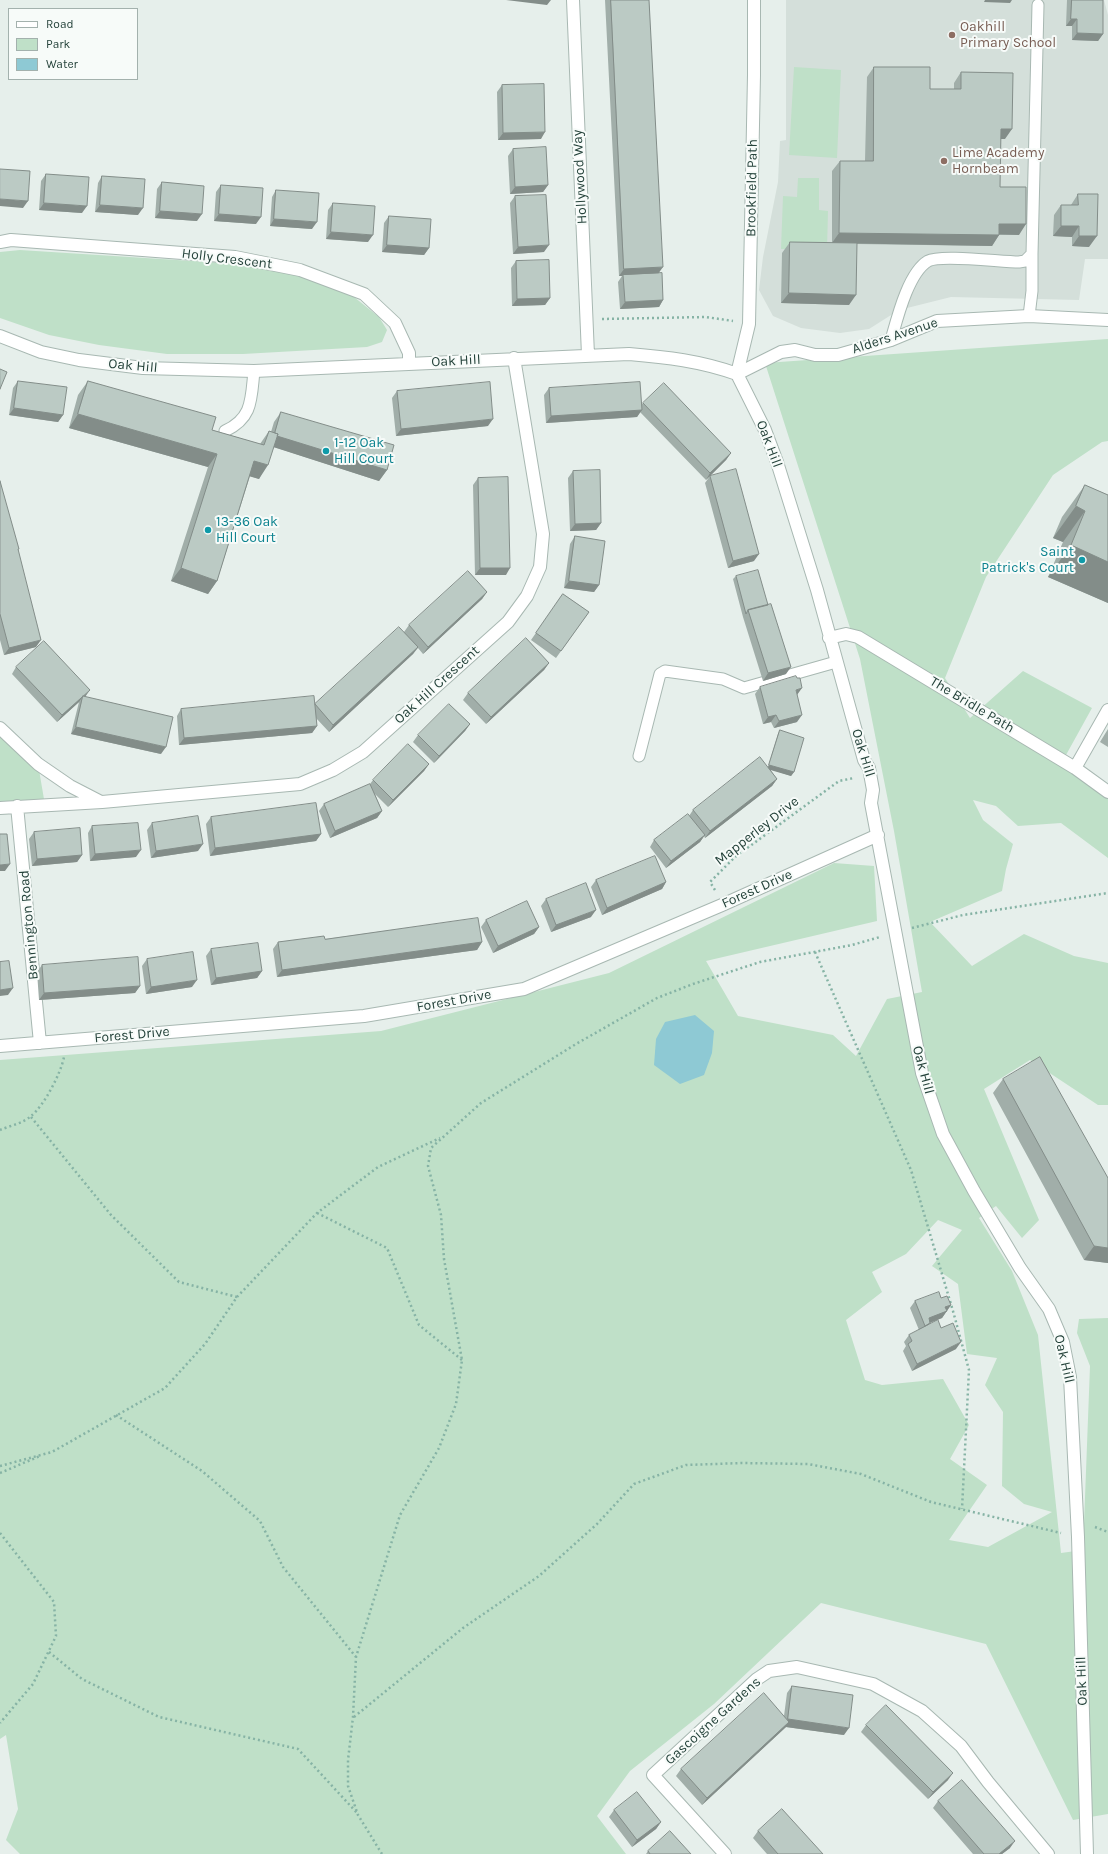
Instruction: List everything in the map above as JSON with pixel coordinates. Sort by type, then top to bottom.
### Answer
[{"type":"street","name":"Hollywood Way","points":[[573,0],[588,355]]},
{"type":"street","name":"Brookfield Path","points":[[737,374],[749,324],[754,0]]},
{"type":"street","name":"Holly Crescent","points":[[0,242],[11,240],[235,257],[300,270],[364,294],[395,323],[409,353],[409,364]]},
{"type":"street","name":"Alders Avenue","points":[[737,374],[781,352],[795,350],[815,355],[838,355],[891,340],[937,321],[1029,316],[1108,320]]},
{"type":"street","name":"Oak Hill","points":[[0,336],[41,352],[79,360],[143,368],[254,371],[514,358],[629,354],[666,357],[712,365],[737,374],[765,430],[777,462],[817,590],[829,638],[864,760],[869,768],[873,790],[871,803],[878,835],[894,932],[922,1073],[943,1134],[974,1191],[1016,1262],[1049,1309],[1063,1342],[1070,1377],[1078,1537],[1088,1854]]},
{"type":"street","name":"Oak Hill Crescent","points":[[0,808],[102,802],[300,784],[333,770],[363,752],[508,622],[527,596],[540,567],[543,534],[514,358]]},
{"type":"street","name":"The Bridle Path","points":[[829,638],[846,634],[858,637],[1075,768],[1108,792]]},
{"type":"street","points":[[1075,768],[1108,710]]},
{"type":"street","points":[[0,728],[38,764],[70,786],[102,802]]},
{"type":"street","name":"Bennington Road","points":[[17,806],[40,1043]]},
{"type":"street","name":"Forest Drive","points":[[0,1046],[364,1016],[524,989],[722,905],[878,835]]},
{"type":"street","name":"Gascoigne Gardens","points":[[725,1854],[653,1775],[757,1679],[770,1671],[797,1667],[873,1684],[922,1711],[961,1746],[988,1782],[1048,1854]]},
{"type":"lane","points":[[1029,316],[1032,291],[1038,5]]},
{"type":"lane","points":[[891,340],[899,310],[914,276],[928,261],[936,259],[959,259],[1025,262],[1032,254]]},
{"type":"lane","points":[[225,432],[238,426],[246,414],[251,398],[254,371]]},
{"type":"lane","points":[[639,756],[660,674],[665,671],[723,679],[744,688],[836,662]]},
{"type":"path","points":[[587,319],[706,317],[749,324]]},
{"type":"path","name":"Mapperley Drive","points":[[722,905],[710,882],[735,857],[839,781]]},
{"type":"path","points":[[358,1815],[348,1786],[348,1760],[353,1717],[356,1657],[400,1515],[439,1448],[456,1404],[462,1360],[444,1260],[441,1215],[428,1166],[431,1148],[481,1103],[576,1044],[657,998],[693,984],[760,962],[852,945],[894,932],[963,915],[1108,893]]},
{"type":"path","points":[[815,952],[911,1170],[969,1370],[962,1509]]},
{"type":"path","points":[[0,1130],[31,1117],[48,1094],[62,1068],[68,1040]]},
{"type":"path","points":[[31,1117],[111,1215],[178,1282],[237,1297]]},
{"type":"path","points":[[0,1473],[52,1452],[165,1388],[205,1344],[237,1297],[317,1213],[378,1167],[444,1136]]},
{"type":"path","points":[[317,1213],[387,1248],[419,1325],[462,1360]]},
{"type":"path","points":[[116,1415],[202,1471],[260,1521],[283,1567],[356,1657]]},
{"type":"path","points":[[0,1466],[52,1452]]},
{"type":"path","points":[[353,1717],[463,1628],[539,1576],[597,1524],[634,1484],[686,1465],[742,1463],[808,1464],[861,1474],[931,1502],[1078,1537]]},
{"type":"path","points":[[0,1533],[54,1602],[56,1636],[33,1684],[0,1723]]},
{"type":"path","points":[[49,1652],[82,1679],[159,1717],[298,1749],[358,1815],[382,1854]]},
{"type":"shaded area","name":"Lime Academy Hornbeam","points":[[786,0],[1104,0],[1108,15],[1108,259],[1085,259],[1079,300],[951,297],[899,310],[869,329],[840,333],[801,328],[773,316],[759,290],[763,257],[778,182],[780,141],[786,140]]},
{"type":"green space","points":[[794,67],[841,70],[837,158],[789,155]]},
{"type":"green space","points":[[798,178],[819,178],[819,210],[828,211],[827,250],[781,249],[783,196],[797,197]]},
{"type":"green space","points":[[20,250],[255,265],[308,278],[354,297],[379,317],[387,330],[382,342],[367,347],[243,354],[167,354],[99,345],[49,335],[0,318],[0,252]]},
{"type":"green space","points":[[1108,339],[1108,441],[1102,442],[1053,475],[986,577],[945,678],[970,718],[1023,671],[1092,708],[1066,755],[1108,787],[1108,858],[1061,823],[1018,826],[996,806],[973,800],[983,820],[1013,844],[1002,891],[930,922],[972,966],[1024,934],[1074,956],[1108,963],[1108,1105],[1098,1105],[1030,1060],[984,1089],[1039,1220],[1022,1238],[996,1206],[979,1218],[1012,1271],[1038,1335],[1061,1553],[1083,1550],[1090,1366],[1077,1333],[1079,1319],[1108,1318],[1108,1814],[1073,1820],[986,1644],[821,1603],[714,1704],[630,1771],[597,1816],[626,1854],[20,1854],[6,1840],[18,1809],[6,1735],[0,1739],[0,1060],[381,1031],[609,973],[834,863],[874,866],[877,921],[706,961],[738,1016],[833,1035],[856,1056],[887,999],[922,992],[894,831],[860,659],[765,363]],"holes":[[[938,1220],[962,1230],[932,1266],[958,1284],[967,1354],[997,1358],[985,1385],[1003,1412],[1002,1486],[1024,1504],[1052,1512],[988,1547],[949,1540],[987,1485],[950,1459],[969,1425],[943,1379],[882,1385],[865,1380],[846,1320],[882,1292],[872,1272],[906,1254]]]},
{"type":"green space","points":[[0,728],[38,764],[45,805],[0,808]]},
{"type":"water","points":[[695,1015],[714,1031],[712,1053],[704,1075],[680,1084],[654,1065],[656,1039],[665,1022]]},
{"type":"building","points":[[611,0],[649,0],[663,267],[624,269]]},
{"type":"building","points":[[1072,0],[1103,0],[1103,34],[1077,33],[1077,19],[1071,19]]},
{"type":"building","points":[[874,67],[930,67],[930,89],[961,89],[961,72],[1013,73],[1012,129],[1001,129],[1000,187],[1026,187],[1026,224],[999,224],[999,235],[839,233],[840,161],[873,161]]},
{"type":"building","points":[[544,84],[545,132],[503,133],[502,85]]},
{"type":"building","points":[[546,147],[548,185],[515,187],[513,149]]},
{"type":"building","points":[[0,169],[30,171],[28,201],[0,199]]},
{"type":"building","points":[[46,174],[89,177],[87,206],[44,203]]},
{"type":"building","points":[[102,176],[145,179],[143,208],[100,205]]},
{"type":"building","points":[[162,182],[204,186],[202,214],[160,211]]},
{"type":"building","points":[[221,185],[263,188],[261,217],[219,214]]},
{"type":"building","points":[[276,190],[319,193],[317,222],[274,219]]},
{"type":"building","points":[[1078,194],[1098,194],[1097,236],[1079,236],[1079,226],[1061,226],[1061,205],[1078,205]]},
{"type":"building","points":[[546,195],[549,245],[518,247],[515,196]]},
{"type":"building","points":[[333,203],[375,206],[373,235],[331,232]]},
{"type":"building","points":[[389,216],[431,219],[429,248],[387,245]]},
{"type":"building","points":[[790,242],[857,243],[856,295],[789,293]]},
{"type":"building","points":[[549,260],[550,298],[517,299],[516,261]]},
{"type":"building","points":[[662,273],[663,300],[625,302],[623,275]]},
{"type":"building","points":[[0,369],[7,372],[0,389]]},
{"type":"building","points":[[18,381],[67,387],[63,415],[14,408]]},
{"type":"building","name":"13-36 Oak Hill Court","points":[[88,381],[216,417],[212,430],[264,445],[269,431],[278,434],[268,465],[254,461],[217,581],[181,568],[217,454],[78,414]]},
{"type":"building","points":[[490,382],[493,419],[401,429],[397,391]]},
{"type":"building","points":[[640,382],[642,410],[551,416],[549,388]]},
{"type":"building","points":[[664,383],[731,453],[710,473],[643,403]]},
{"type":"building","points":[[281,412],[394,445],[387,470],[277,436],[278,434],[275,433]]},
{"type":"building","points":[[736,469],[759,554],[733,561],[710,476]]},
{"type":"building","points":[[600,470],[601,523],[575,524],[573,471]]},
{"type":"building","points":[[508,477],[510,568],[480,568],[478,478]]},
{"type":"building","points":[[0,481],[19,549],[41,640],[9,648],[0,614]]},
{"type":"building","points":[[1085,485],[1108,495],[1108,562],[1071,545],[1085,511],[1076,506]]},
{"type":"building","points":[[575,536],[605,541],[599,585],[569,581]]},
{"type":"building","points":[[758,570],[768,605],[748,610],[746,614],[736,576]]},
{"type":"building","points":[[468,571],[487,592],[428,647],[409,625]]},
{"type":"building","points":[[563,594],[589,612],[561,651],[536,633]]},
{"type":"building","points":[[771,604],[791,667],[768,673],[748,610]]},
{"type":"building","points":[[399,627],[418,647],[333,725],[315,704]]},
{"type":"building","points":[[526,638],[549,663],[491,717],[468,693]]},
{"type":"building","points":[[44,641],[90,690],[62,715],[16,667]]},
{"type":"building","points":[[796,676],[797,678],[800,678],[802,688],[796,690],[802,715],[779,721],[776,715],[768,717],[760,687]]},
{"type":"building","points":[[83,696],[173,717],[166,747],[76,727]]},
{"type":"building","points":[[314,696],[317,726],[184,738],[181,709]]},
{"type":"building","points":[[449,704],[470,724],[439,756],[418,735]]},
{"type":"building","points":[[780,730],[804,738],[794,772],[769,765]]},
{"type":"building","points":[[408,744],[429,764],[393,800],[373,780]]},
{"type":"building","points":[[760,757],[777,779],[710,831],[693,810]]},
{"type":"building","points":[[370,784],[382,811],[335,831],[324,804]]},
{"type":"building","points":[[316,803],[321,834],[215,848],[211,817]]},
{"type":"building","points":[[688,814],[705,835],[671,861],[654,840]]},
{"type":"building","points":[[198,816],[203,844],[156,851],[152,823]]},
{"type":"building","points":[[138,823],[141,850],[95,854],[92,826]]},
{"type":"building","points":[[80,828],[82,855],[37,859],[34,832]]},
{"type":"building","points":[[0,834],[7,834],[10,864],[0,865]]},
{"type":"building","points":[[655,856],[666,882],[607,908],[596,880]]},
{"type":"building","points":[[586,883],[596,910],[556,925],[546,899]]},
{"type":"building","points":[[527,901],[539,927],[498,946],[486,920]]},
{"type":"building","points":[[478,918],[482,942],[282,970],[278,942],[324,936],[325,939]]},
{"type":"building","points":[[258,943],[262,971],[216,978],[211,949]]},
{"type":"building","points":[[193,952],[197,980],[151,987],[147,959]]},
{"type":"building","points":[[138,957],[140,986],[44,993],[42,965]]},
{"type":"building","points":[[9,961],[13,988],[0,990],[0,962]]},
{"type":"building","points":[[1040,1057],[1108,1178],[1108,1248],[1094,1246],[1003,1079]]},
{"type":"building","points":[[939,1292],[941,1298],[947,1296],[951,1305],[945,1307],[947,1311],[929,1318],[930,1323],[925,1326],[915,1301]]},
{"type":"building","points":[[938,1320],[941,1328],[953,1323],[961,1342],[917,1364],[908,1344],[912,1341],[909,1335]]},
{"type":"building","points":[[792,1686],[853,1695],[849,1728],[788,1719]]},
{"type":"building","points":[[764,1693],[789,1722],[707,1798],[681,1769]]},
{"type":"building","points":[[886,1705],[953,1773],[933,1792],[866,1725]]},
{"type":"building","points":[[962,1780],[1015,1841],[999,1854],[984,1854],[938,1801]]},
{"type":"building","points":[[637,1792],[661,1822],[637,1840],[614,1810]]},
{"type":"building","points":[[782,1809],[823,1854],[778,1854],[758,1831]]},
{"type":"building","points":[[670,1831],[691,1854],[650,1854],[648,1851]]},
{"type":"place","name":"Oakhill Primary School","points":[[952,35]]},
{"type":"place","name":"Lime Academy Hornbeam","points":[[944,161]]},
{"type":"place","name":"1-12 Oak Hill Court","points":[[326,451]]},
{"type":"place","name":"13-36 Oak Hill Court","points":[[208,530]]},
{"type":"place","name":"Saint Patrick's Court","points":[[1082,560]]}]
